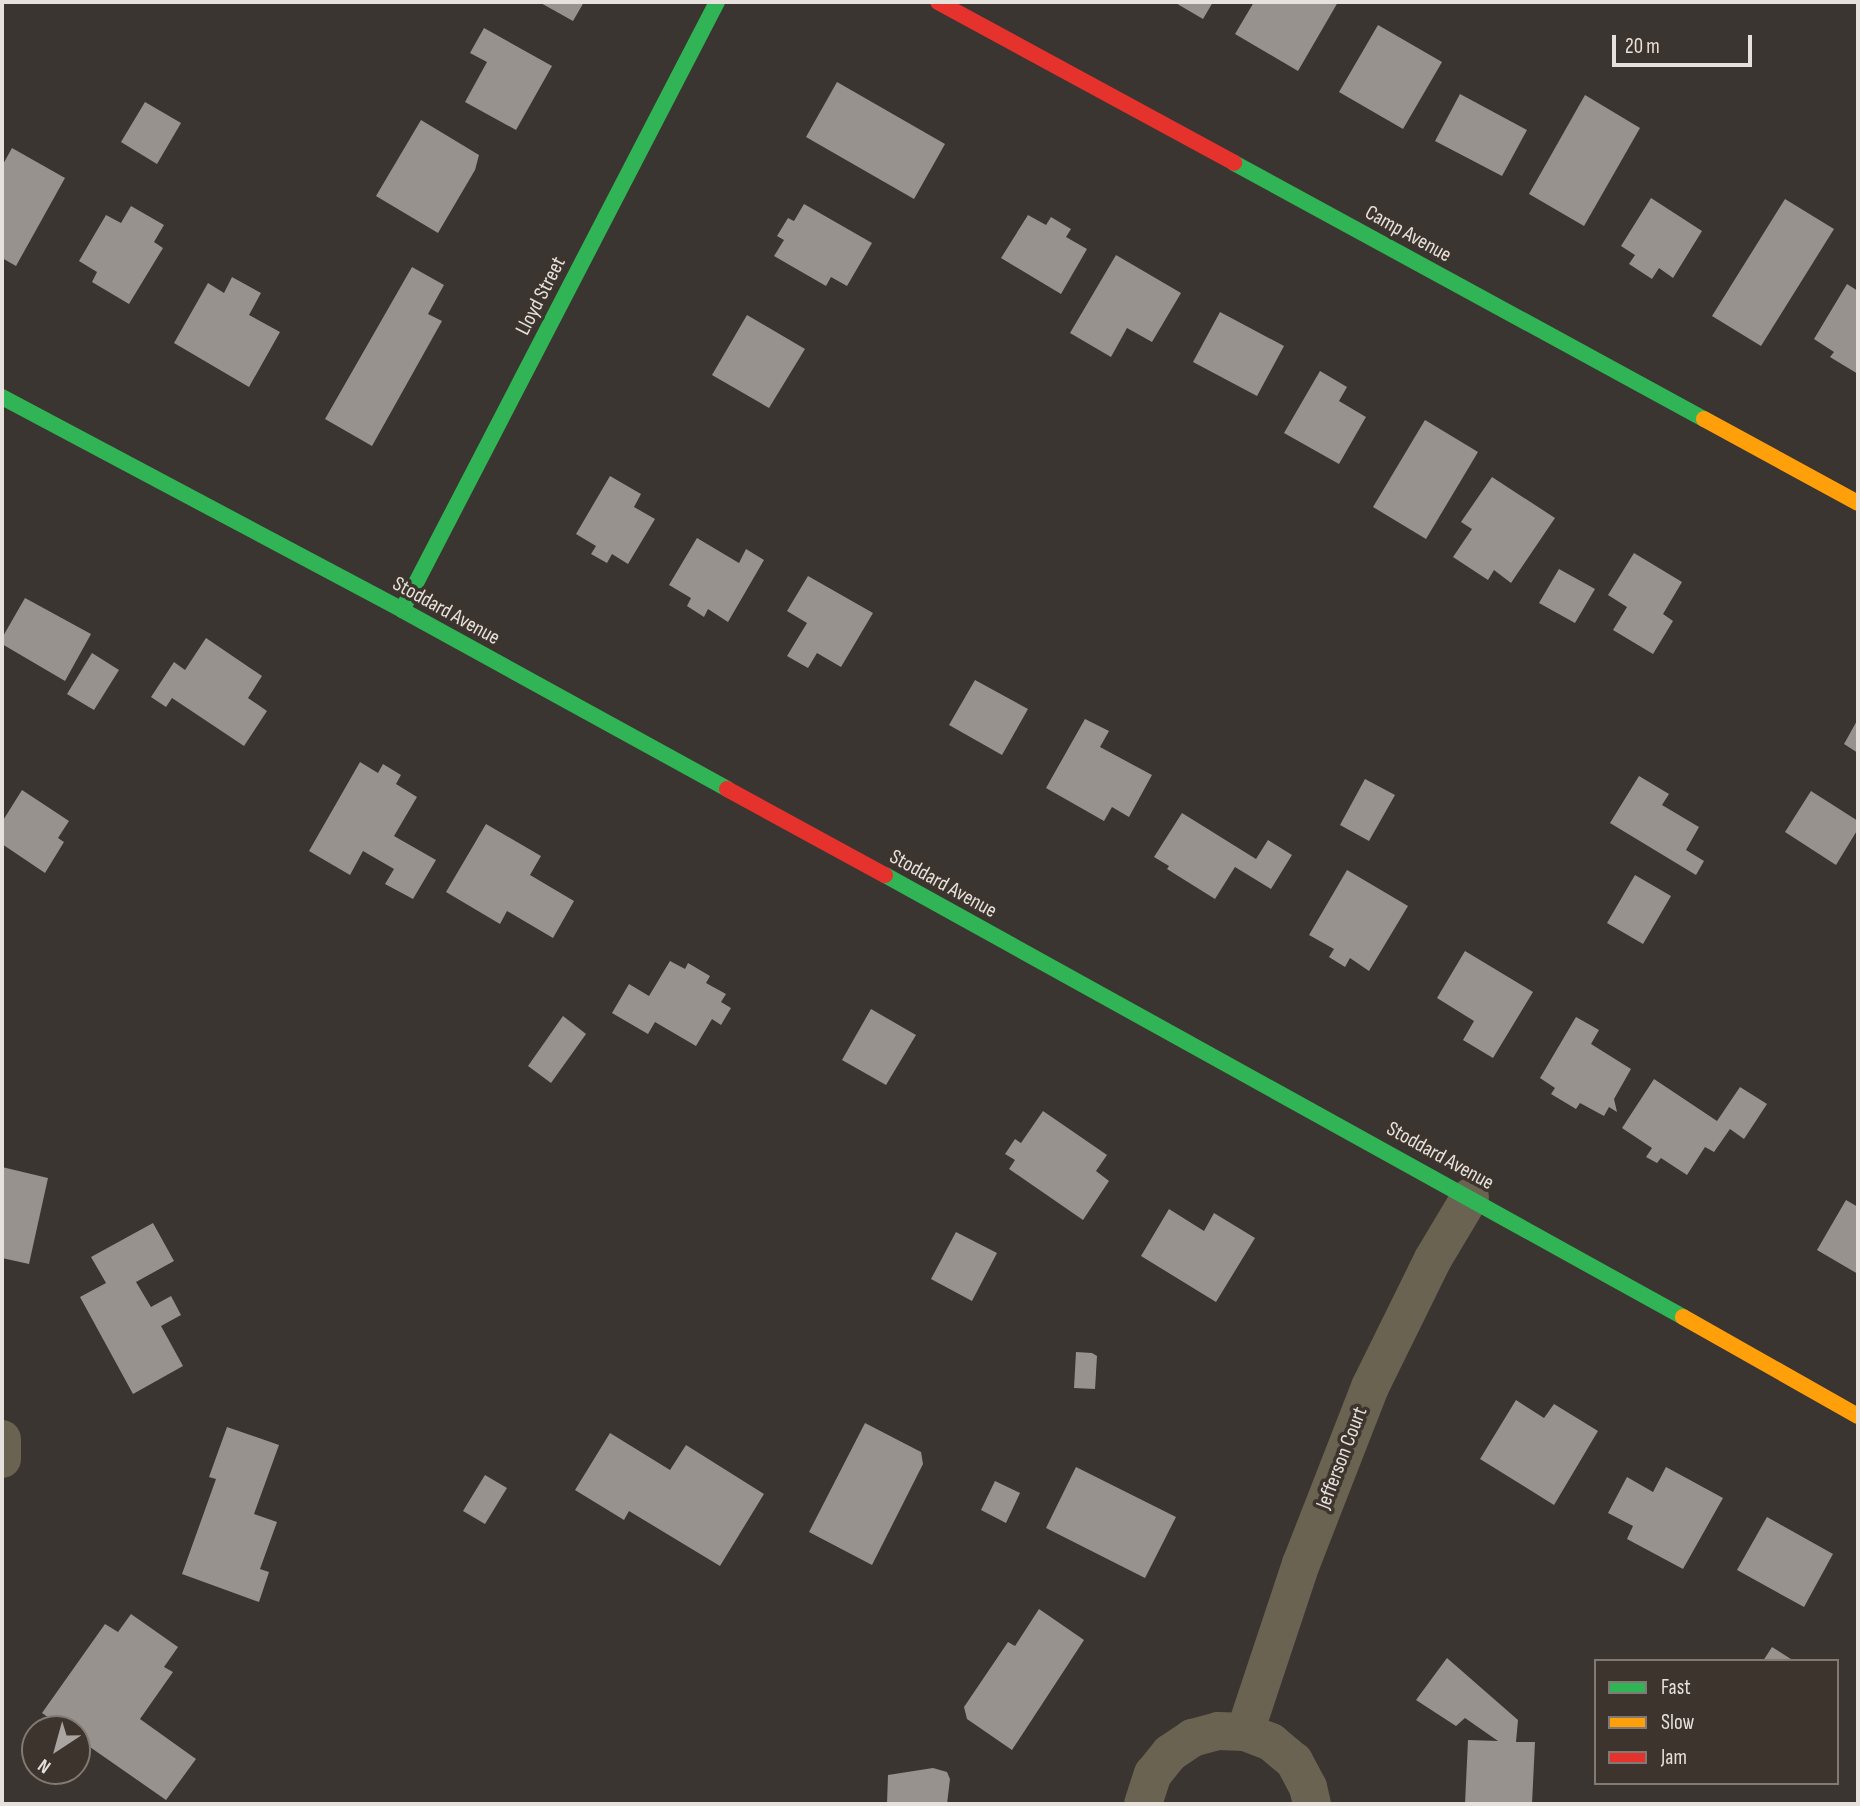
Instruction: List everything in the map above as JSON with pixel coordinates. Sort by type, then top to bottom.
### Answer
[{"type":"street","name":"Lloyd Street","points":[[401,610],[716,2]]},
{"type":"street","name":"Camp Avenue","points":[[939,2],[1858,503]]},
{"type":"street","name":"Stoddard Avenue","points":[[2,397],[401,610],[1471,1197],[1858,1416]]},
{"type":"street","name":"Jefferson Court","points":[[1245,1732],[1301,1564],[1370,1387],[1433,1259],[1471,1197]]},
{"type":"street","points":[[2,1439],[2,1459]]},
{"type":"street","points":[[1143,1804],[1153,1774],[1170,1752],[1192,1738],[1218,1731],[1245,1732],[1271,1742],[1294,1761],[1308,1787],[1312,1804]]},
{"type":"building","points":[[539,2],[584,2],[573,21]]},
{"type":"building","points":[[1174,2],[1213,2],[1203,19]]},
{"type":"building","points":[[1254,2],[1338,2],[1298,71],[1235,34]]},
{"type":"building","points":[[1378,25],[1442,62],[1403,129],[1339,92]]},
{"type":"building","points":[[484,28],[552,66],[516,130],[465,102],[487,62],[470,53]]},
{"type":"building","points":[[837,82],[945,144],[914,199],[806,137]]},
{"type":"building","points":[[1460,94],[1527,130],[1502,176],[1435,141]]},
{"type":"building","points":[[1585,95],[1640,128],[1584,226],[1529,194]]},
{"type":"building","points":[[145,102],[181,123],[157,164],[121,142]]},
{"type":"building","points":[[421,120],[479,155],[475,170],[438,233],[376,196]]},
{"type":"building","points":[[12,148],[65,178],[16,266],[2,258],[2,166]]},
{"type":"building","points":[[1651,198],[1702,231],[1673,278],[1659,268],[1652,279],[1629,264],[1635,255],[1621,246]]},
{"type":"building","points":[[1785,199],[1834,229],[1761,346],[1712,316]]},
{"type":"building","points":[[804,204],[872,243],[847,286],[831,277],[826,286],[774,256],[784,240],[777,236],[788,218],[794,221]]},
{"type":"building","points":[[131,206],[164,225],[154,242],[163,248],[129,304],[92,282],[97,272],[79,261],[106,215],[121,223]]},
{"type":"building","points":[[1028,215],[1046,225],[1051,217],[1071,229],[1066,237],[1087,249],[1061,294],[1001,258]]},
{"type":"building","points":[[1116,255],[1181,293],[1152,342],[1127,328],[1111,357],[1070,333]]},
{"type":"building","points":[[412,267],[444,285],[428,314],[442,321],[372,446],[325,419]]},
{"type":"building","points":[[232,277],[261,293],[249,315],[280,332],[249,387],[174,343],[208,283],[224,293]]},
{"type":"building","points":[[1847,284],[1858,291],[1858,374],[1830,357],[1834,352],[1814,339]]},
{"type":"building","points":[[1220,312],[1284,346],[1257,396],[1193,362]]},
{"type":"building","points":[[747,315],[805,349],[769,408],[712,375]]},
{"type":"building","points":[[1320,371],[1347,387],[1339,401],[1366,417],[1339,464],[1284,433]]},
{"type":"building","points":[[1425,420],[1478,452],[1426,539],[1373,507]]},
{"type":"building","points":[[610,476],[641,494],[634,507],[655,519],[628,564],[612,554],[607,563],[591,554],[596,546],[576,534]]},
{"type":"building","points":[[1492,477],[1555,518],[1511,583],[1494,570],[1488,580],[1453,557],[1472,529],[1461,522]]},
{"type":"building","points":[[697,538],[739,563],[746,549],[764,560],[728,622],[708,609],[704,617],[687,606],[691,598],[669,585]]},
{"type":"building","points":[[1634,553],[1682,582],[1663,614],[1673,621],[1653,654],[1613,630],[1627,607],[1608,595]]},
{"type":"building","points":[[1559,569],[1595,589],[1575,623],[1539,603]]},
{"type":"building","points":[[808,576],[873,613],[841,667],[817,653],[808,668],[787,656],[807,623],[787,611]]},
{"type":"building","points":[[25,598],[91,634],[65,681],[2,644],[2,638]]},
{"type":"building","points":[[206,638],[262,676],[248,698],[267,711],[244,746],[172,698],[166,707],[151,697],[174,662],[185,670]]},
{"type":"building","points":[[92,653],[119,670],[94,710],[67,694]]},
{"type":"building","points":[[975,680],[1028,709],[1002,755],[949,725]]},
{"type":"building","points":[[1085,719],[1109,731],[1100,747],[1152,775],[1129,817],[1112,807],[1104,821],[1046,788]]},
{"type":"building","points":[[1858,719],[1858,753],[1844,744]]},
{"type":"building","points":[[360,762],[378,773],[383,764],[401,775],[396,784],[417,797],[394,836],[436,860],[413,899],[385,884],[394,869],[363,851],[350,875],[309,851]]},
{"type":"building","points":[[1639,776],[1669,794],[1662,805],[1699,827],[1686,850],[1704,861],[1696,875],[1610,823]]},
{"type":"building","points":[[1365,779],[1395,795],[1369,841],[1340,825]]},
{"type":"building","points":[[22,790],[69,821],[58,838],[64,842],[45,873],[2,844],[2,822]]},
{"type":"building","points":[[1811,791],[1858,821],[1858,829],[1836,865],[1785,832]]},
{"type":"building","points":[[1182,813],[1256,859],[1268,840],[1292,855],[1271,889],[1235,867],[1215,899],[1167,869],[1169,866],[1154,857]]},
{"type":"building","points":[[486,824],[541,856],[530,875],[574,901],[553,938],[507,911],[500,924],[446,892]]},
{"type":"building","points":[[1347,870],[1408,906],[1369,971],[1350,958],[1345,967],[1329,957],[1334,949],[1309,935]]},
{"type":"building","points":[[1635,875],[1671,896],[1643,944],[1607,923]]},
{"type":"building","points":[[1465,951],[1533,992],[1493,1058],[1463,1040],[1474,1021],[1437,998]]},
{"type":"building","points":[[670,961],[685,969],[688,963],[710,976],[706,983],[726,994],[721,1002],[731,1008],[721,1025],[712,1019],[696,1046],[655,1022],[648,1034],[612,1013],[629,984],[649,996]]},
{"type":"building","points":[[871,1009],[916,1035],[886,1085],[842,1060]]},
{"type":"building","points":[[563,1016],[586,1034],[551,1083],[528,1066]]},
{"type":"building","points":[[1576,1017],[1599,1030],[1591,1044],[1631,1069],[1614,1099],[1617,1112],[1609,1107],[1604,1116],[1580,1103],[1576,1109],[1551,1094],[1555,1088],[1540,1078]]},
{"type":"building","points":[[1654,1079],[1717,1121],[1740,1087],[1767,1104],[1744,1139],[1730,1129],[1714,1152],[1705,1147],[1687,1175],[1661,1158],[1657,1163],[1646,1157],[1652,1148],[1622,1128]]},
{"type":"building","points":[[1043,1111],[1107,1155],[1096,1171],[1109,1181],[1083,1220],[1009,1169],[1015,1160],[1005,1154],[1015,1139],[1021,1143]]},
{"type":"building","points":[[2,1167],[48,1178],[29,1264],[2,1258]]},
{"type":"building","points":[[1846,1200],[1858,1207],[1858,1274],[1817,1250]]},
{"type":"building","points":[[1169,1209],[1204,1231],[1214,1213],[1255,1238],[1216,1302],[1141,1256]]},
{"type":"building","points":[[153,1223],[174,1261],[136,1282],[151,1307],[171,1296],[181,1315],[161,1326],[183,1366],[133,1394],[80,1297],[106,1283],[91,1257]]},
{"type":"building","points":[[956,1232],[997,1253],[972,1301],[931,1279]]},
{"type":"building","points":[[1076,1352],[1097,1356],[1095,1389],[1074,1388]]},
{"type":"building","points":[[1516,1400],[1544,1418],[1554,1404],[1598,1431],[1554,1505],[1480,1459]]},
{"type":"building","points":[[865,1423],[921,1452],[923,1464],[872,1565],[809,1532]]},
{"type":"building","points":[[227,1427],[279,1445],[254,1514],[277,1522],[260,1569],[269,1572],[259,1602],[182,1574],[216,1479],[209,1477]]},
{"type":"building","points":[[610,1433],[670,1470],[686,1445],[764,1494],[720,1566],[629,1511],[624,1520],[575,1490]]},
{"type":"building","points":[[1076,1467],[1176,1517],[1145,1578],[1046,1528]]},
{"type":"building","points":[[1666,1467],[1723,1498],[1683,1569],[1627,1539],[1633,1526],[1608,1513],[1627,1477],[1653,1492]]},
{"type":"building","points":[[485,1475],[507,1488],[485,1524],[463,1511]]},
{"type":"building","points":[[995,1481],[1020,1493],[1006,1523],[981,1510]]},
{"type":"building","points":[[1767,1517],[1833,1554],[1804,1607],[1737,1570]]},
{"type":"building","points":[[1039,1609],[1084,1640],[1012,1750],[967,1719],[964,1707],[1008,1642],[1015,1646]]},
{"type":"building","points":[[131,1614],[178,1647],[164,1667],[173,1672],[140,1719],[196,1759],[166,1800],[91,1748],[91,1715],[42,1713],[105,1624],[118,1632]]},
{"type":"building","points":[[1772,1647],[1791,1659],[1764,1659]]},
{"type":"building","points":[[1447,1658],[1518,1720],[1516,1742],[1535,1742],[1532,1804],[1465,1804],[1468,1740],[1498,1741],[1465,1718],[1456,1726],[1416,1700]]},
{"type":"building","points":[[933,1768],[947,1772],[950,1779],[947,1804],[887,1804],[888,1775]]},
{"type":"traffic: fast","points":[[402,610],[717,2]]},
{"type":"traffic: fast","points":[[1234,163],[1704,419]]},
{"type":"traffic: fast","points":[[2,397],[402,610],[727,789]]},
{"type":"traffic: fast","points":[[885,875],[1683,1317]]},
{"type":"traffic: slow","points":[[1704,419],[1858,503]]},
{"type":"traffic: slow","points":[[1683,1317],[1858,1416]]},
{"type":"traffic: jam","points":[[938,2],[1234,163]]},
{"type":"traffic: jam","points":[[727,789],[885,875]]}]
